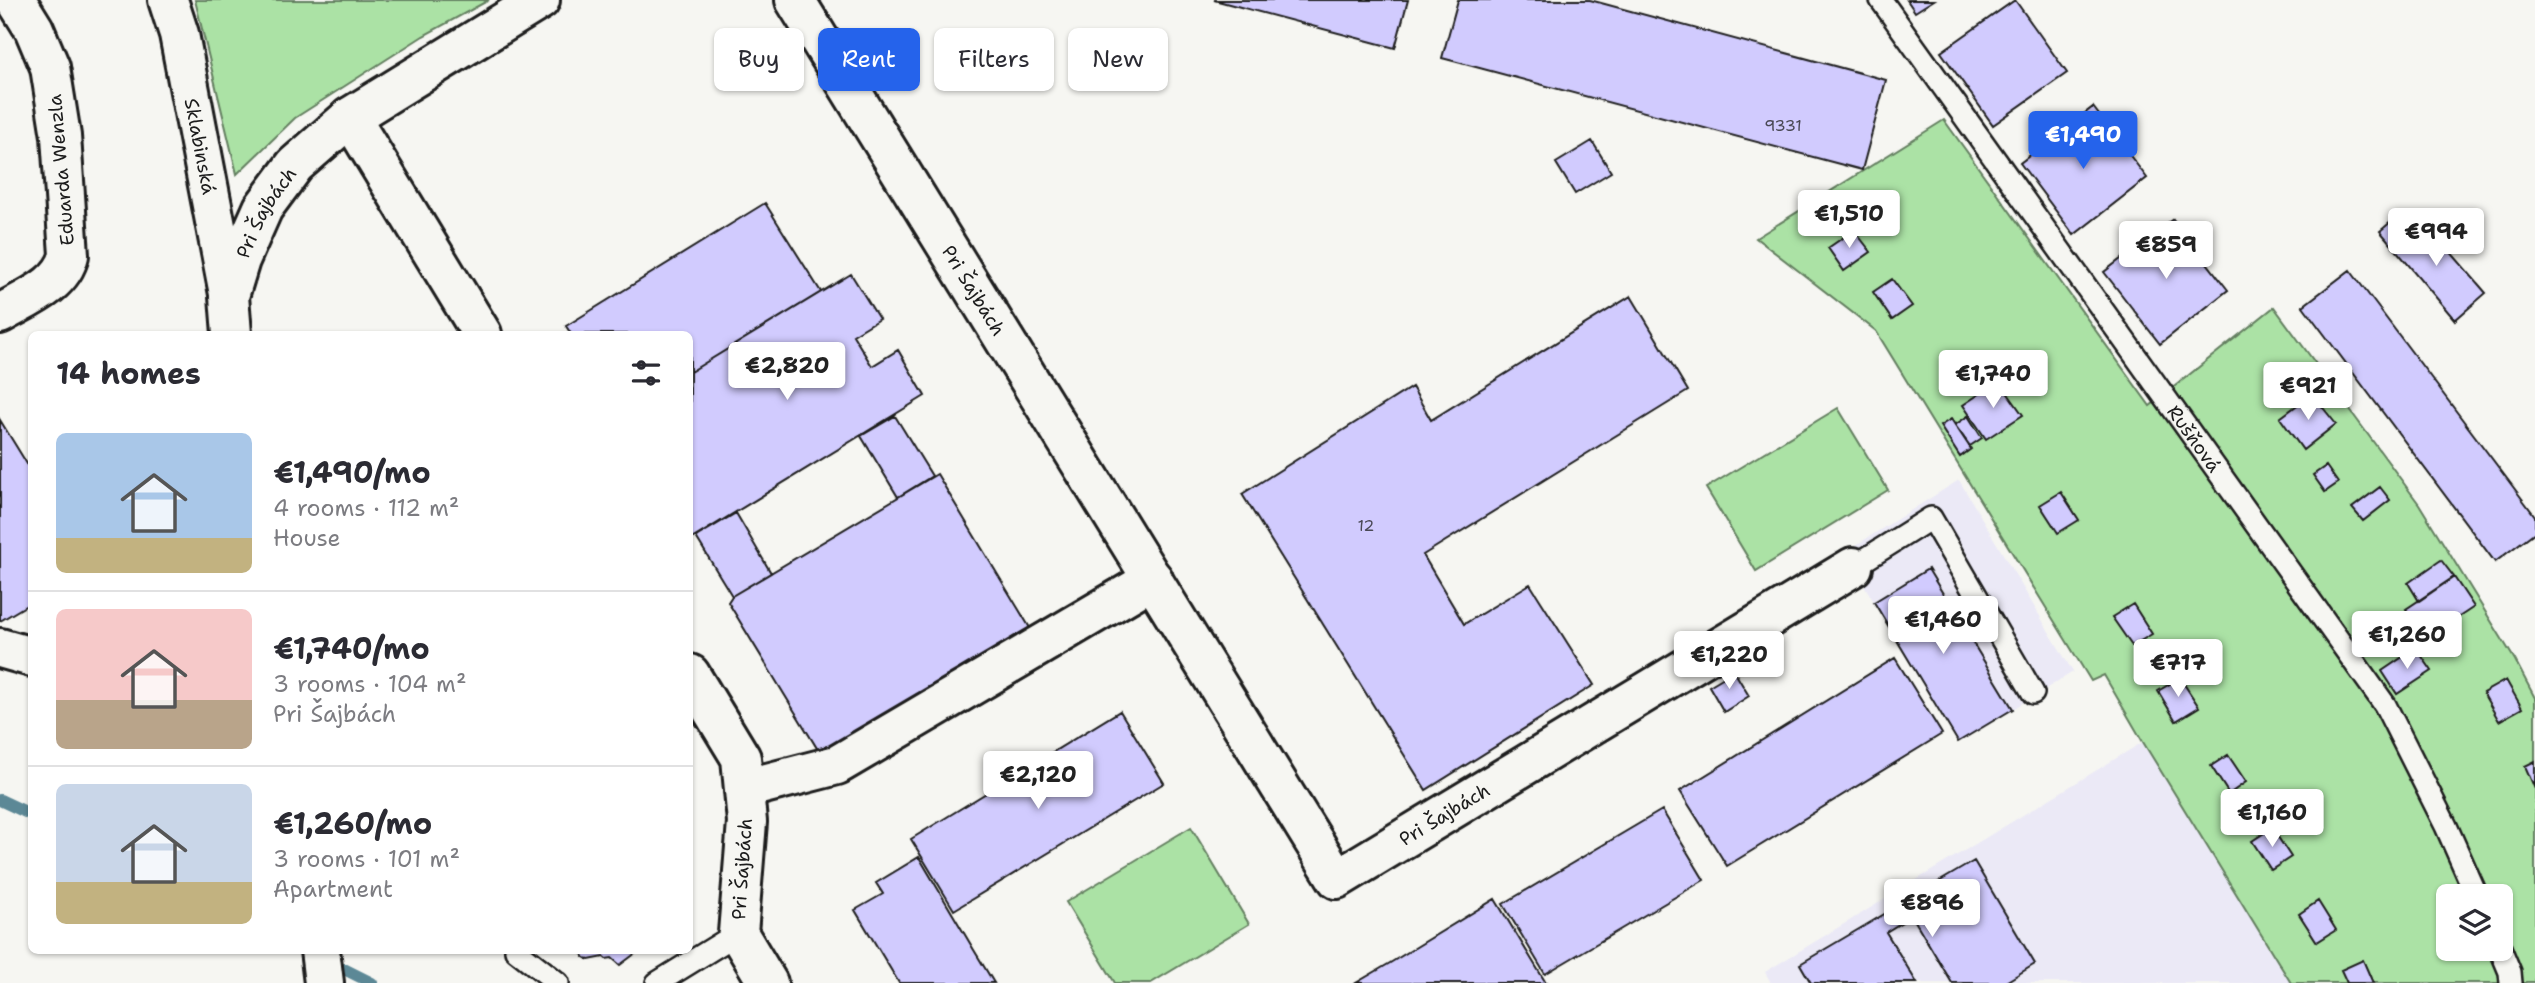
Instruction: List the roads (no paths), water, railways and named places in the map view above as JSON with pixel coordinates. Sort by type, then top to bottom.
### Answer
[{"type":"street","name":"Eduarda Wenzla","points":[[0,314],[57,279],[66,267],[69,255],[61,136],[50,67],[34,29],[16,0]]},
{"type":"street","name":"Sklabinská","points":[[168,0],[179,34],[229,296]]},
{"type":"street","name":"Pri Šajbách","points":[[232,331],[229,296],[250,234],[280,182],[311,149],[350,117],[540,0]]},
{"type":"street","name":"Pri Šajbách","points":[[795,0],[1337,879],[1853,567]]},
{"type":"street","points":[[350,117],[480,331]]},
{"type":"street","name":"Pri Šajbách","points":[[744,789],[837,765],[1153,579]]},
{"type":"street","points":[[0,648],[28,656]]},
{"type":"street","name":"Pri Šajbách","points":[[693,679],[741,758],[747,822],[738,933],[768,983]]},
{"type":"street","points":[[320,954],[324,983]]},
{"type":"lane","name":"Rušňová","points":[[1881,0],[2385,705],[2446,825],[2472,884]]},
{"type":"lane","points":[[1853,567],[1931,518],[2033,693]]},
{"type":"lane","points":[[657,983],[738,933]]},
{"type":"lane","points":[[521,954],[558,983]]},
{"type":"lane","points":[[2505,961],[2511,983]]},
{"type":"waterway","points":[[0,800],[28,813]]},
{"type":"waterway","points":[[328,961],[372,983]]}]
